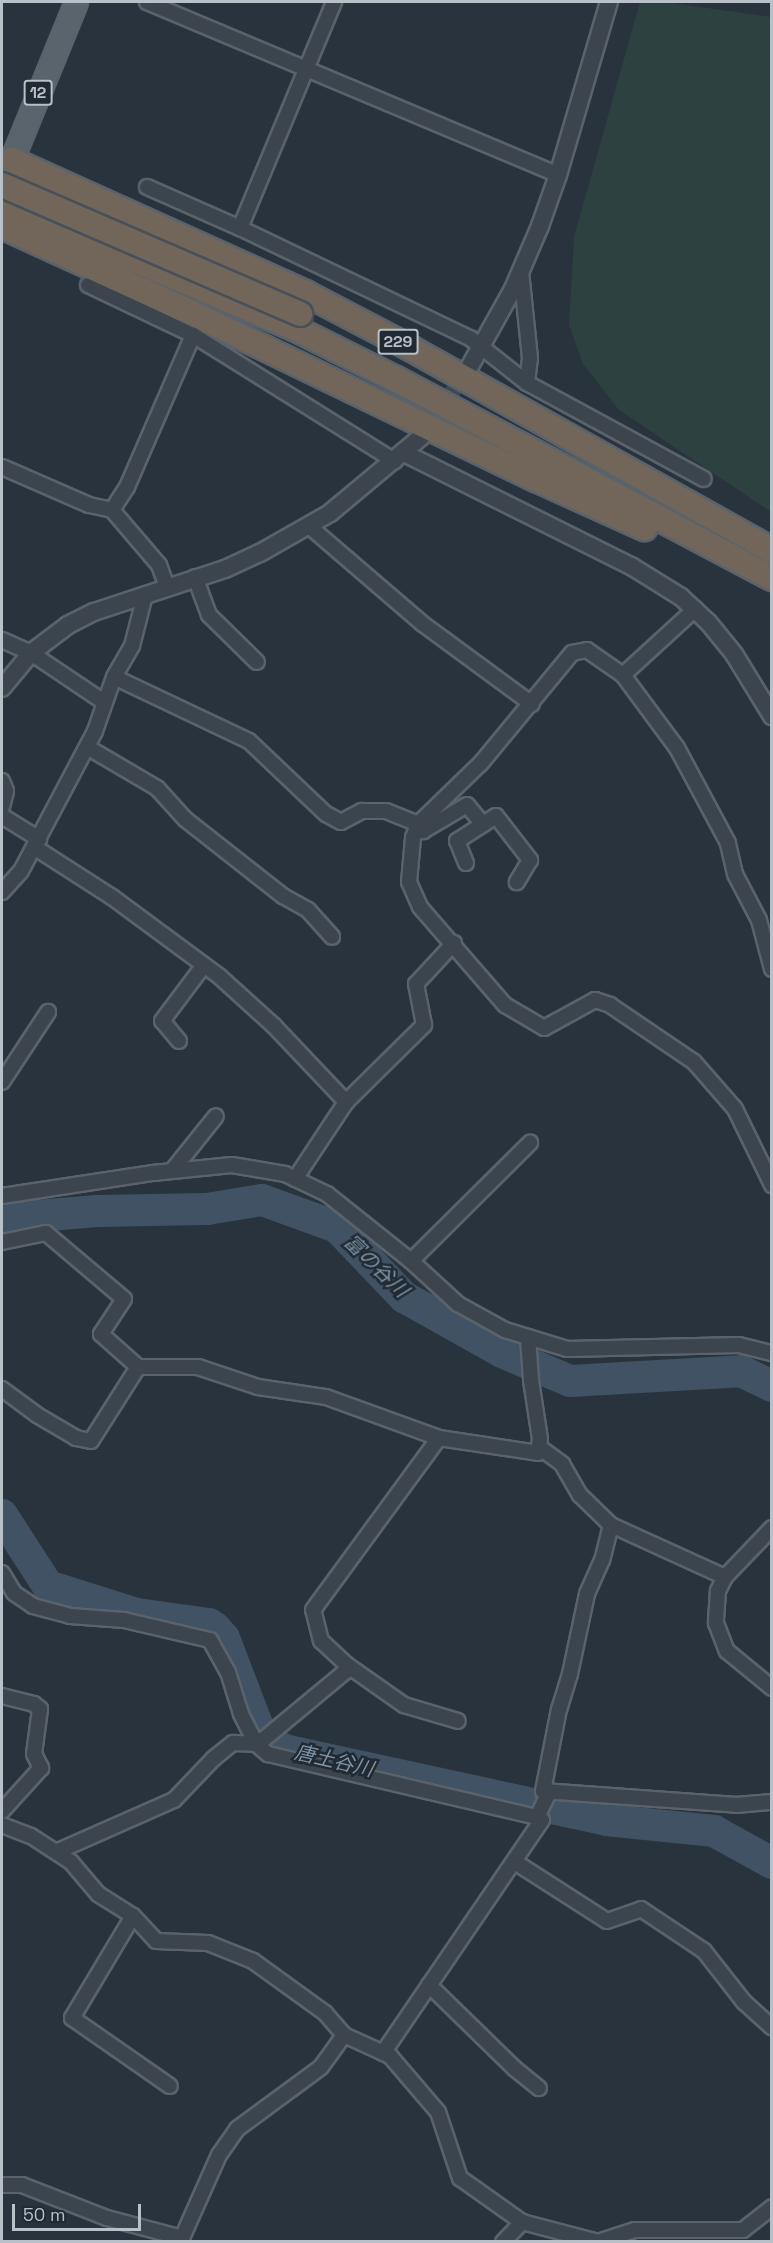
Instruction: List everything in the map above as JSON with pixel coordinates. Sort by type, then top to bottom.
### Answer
[{"type":"highway","name":"229","points":[[6,159],[305,293],[410,348],[771,550]]},
{"type":"highway","points":[[2,185],[297,321],[650,499],[771,550]]},
{"type":"highway","points":[[2,203],[297,321],[396,379],[771,579]]},
{"type":"highway","points":[[2,226],[203,318],[536,480],[771,579]]},
{"type":"main road","name":"12","points":[[2,185],[6,159],[76,2]]},
{"type":"street","points":[[147,2],[558,175]]},
{"type":"street","points":[[240,228],[334,2]]},
{"type":"street","points":[[470,366],[483,347],[521,271],[558,175],[609,2]]},
{"type":"street","points":[[147,187],[240,228],[470,338],[527,383],[704,478]]},
{"type":"street","points":[[521,271],[530,358],[527,383]]},
{"type":"street","points":[[88,285],[193,335],[400,457],[631,566],[681,597],[695,609],[734,654],[771,716]]},
{"type":"street","points":[[112,510],[127,487],[193,335]]},
{"type":"street","points":[[2,688],[31,653],[68,625],[94,612],[234,565],[309,526],[330,513],[400,457],[422,436]]},
{"type":"street","points":[[2,467],[89,505],[112,510],[159,565],[167,587]]},
{"type":"street","points":[[309,526],[423,624],[532,704]]},
{"type":"street","points":[[195,578],[209,615],[257,662]]},
{"type":"street","points":[[2,892],[21,871],[87,747],[114,677],[132,646],[145,595]]},
{"type":"street","points":[[623,675],[695,609]]},
{"type":"street","points":[[2,640],[31,653],[104,702]]},
{"type":"street","points":[[771,969],[759,920],[735,874],[728,843],[677,748],[623,675],[587,650],[572,654],[481,763],[418,824],[413,838],[410,882],[420,907],[454,943],[505,1005],[544,1028],[595,1000],[610,1005],[694,1062],[735,1109],[771,1185]]},
{"type":"street","points":[[114,677],[249,741],[326,814],[342,822],[362,811],[386,811],[418,824],[423,831],[466,805],[483,824]]},
{"type":"street","points":[[87,747],[157,788],[185,819],[283,897],[308,910],[332,938]]},
{"type":"street","points":[[2,781],[6,791],[2,807]]},
{"type":"street","points":[[2,816],[204,965],[274,1026],[346,1101]]},
{"type":"street","points":[[466,863],[457,841],[496,816],[530,860],[517,882]]},
{"type":"street","points":[[295,1179],[346,1101],[424,1025],[416,984],[454,943]]},
{"type":"street","points":[[179,1041],[162,1021],[204,965]]},
{"type":"street","points":[[2,1082],[48,1011]]},
{"type":"street","points":[[172,1171],[216,1116]]},
{"type":"street","points":[[411,1261],[530,1143]]},
{"type":"street","points":[[2,1196],[172,1171],[232,1165],[285,1174],[327,1194],[411,1261],[458,1304],[505,1330],[567,1349],[739,1345],[771,1353]]},
{"type":"street","points":[[2,1242],[46,1233],[124,1299],[101,1334],[138,1367],[198,1367],[258,1387],[326,1397],[440,1438],[537,1453],[540,1439],[531,1380],[528,1338]]},
{"type":"street","points":[[2,1389],[38,1415],[76,1438],[91,1441],[138,1367]]},
{"type":"street","points":[[440,1438],[313,1610],[321,1641],[347,1665],[404,1705],[458,1721]]},
{"type":"street","points":[[539,1447],[562,1464],[580,1496],[611,1524],[725,1577]]},
{"type":"street","points":[[383,2053],[542,1820],[543,1791],[559,1709],[570,1674],[587,1594],[602,1560],[611,1524]]},
{"type":"street","points":[[771,1528],[725,1577],[718,1591],[716,1623],[727,1651],[771,1688]]},
{"type":"street","points":[[2,1573],[14,1593],[33,1606],[70,1616],[124,1620],[210,1640],[228,1672],[241,1714],[265,1738],[268,1754],[283,1759],[544,1805],[735,1805],[771,1802]]},
{"type":"street","points":[[56,1852],[174,1800],[213,1759],[233,1743],[265,1738],[346,1671],[347,1665]]},
{"type":"street","points":[[2,1696],[40,1709],[34,1754],[41,1768],[2,1811]]},
{"type":"street","points":[[2,1825],[31,1836],[71,1862],[98,1894],[133,1916],[156,1941],[207,1943],[253,1961],[325,2013],[344,2035],[390,2056],[438,2112],[460,2178],[522,2222],[598,2241],[743,2230],[771,2207]]},
{"type":"street","points":[[514,1862],[607,1921],[640,1909],[704,1951],[744,2002],[771,2027]]},
{"type":"street","points":[[133,1916],[72,2018],[170,2086]]},
{"type":"street","points":[[429,1985],[514,2068],[539,2088]]},
{"type":"street","points":[[2,2187],[22,2185],[154,2235],[185,2240],[219,2155],[237,2129],[321,2067],[344,2035]]},
{"type":"street","points":[[502,2241],[522,2222]]},
{"type":"green space","points":[[640,2],[665,2],[771,17],[771,512],[619,410],[583,364],[569,325],[574,237]]},
{"type":"waterway","name":"富の谷川","points":[[2,1219],[97,1211],[207,1209],[262,1200],[337,1227],[404,1297],[502,1352],[570,1381],[741,1371],[772,1386]]},
{"type":"waterway","name":"唐土谷川","points":[[2,1515],[48,1586],[137,1614],[209,1624],[215,1628],[224,1638],[258,1727],[272,1744],[288,1751],[606,1820],[714,1831],[772,1863]]},
{"type":"tunnel","points":[[423,435],[468,369]]}]
